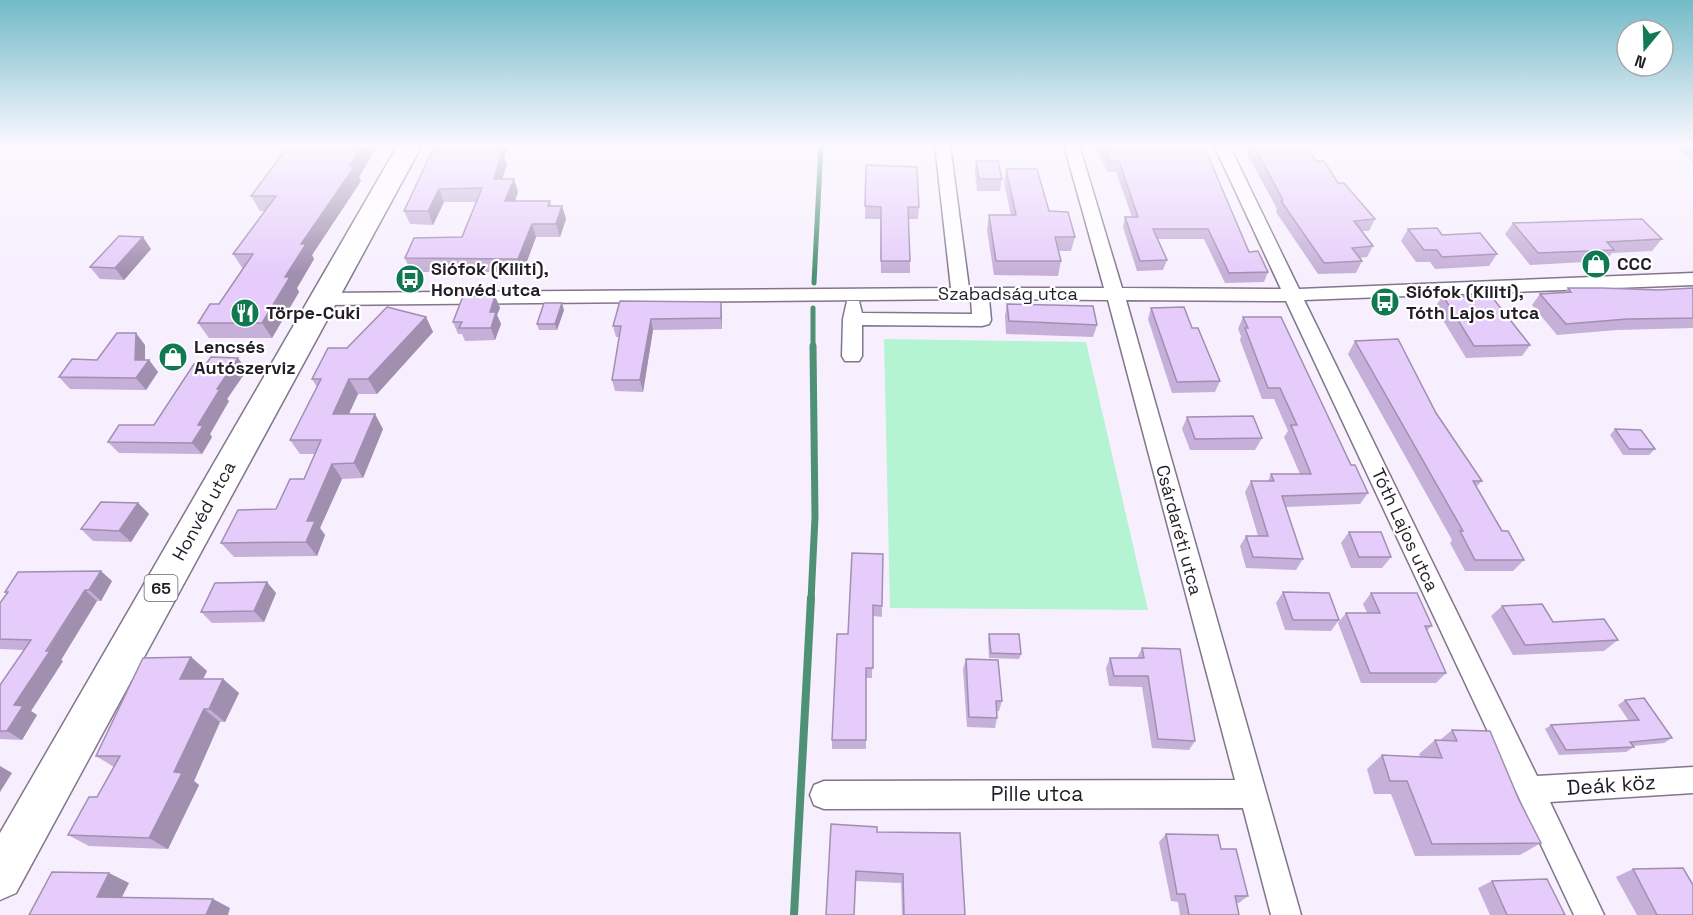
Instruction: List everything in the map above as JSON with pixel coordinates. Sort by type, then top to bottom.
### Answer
[{"type":"main road","name":"Honvéd utca","points":[[0,877],[386,188]]},
{"type":"street","points":[[852,319],[982,320],[970,293],[950,188]]},
{"type":"street","name":"Csárdaréti utca","points":[[1083,188],[1115,294],[1286,915]]},
{"type":"street","name":"Tóth Lajos utca","points":[[1241,188],[1589,915]]},
{"type":"street","name":"Szabadság utca","points":[[322,299],[853,293],[1293,295],[1693,279]]},
{"type":"street","points":[[852,356],[853,293]]},
{"type":"street","name":"Deák köz","points":[[1529,790],[1693,780]]},
{"type":"street","name":"Pille utca","points":[[824,795],[1251,794]]},
{"type":"green space","points":[[884,339],[1086,342],[1148,610],[890,608]]},
{"type":"building","points":[[257,188],[340,188],[301,244],[306,244],[285,277],[290,277],[262,323],[198,323],[210,304],[219,304],[253,254],[233,254],[276,196],[251,196]]},
{"type":"building","points":[[415,188],[510,188],[505,201],[550,201],[548,206],[562,206],[556,224],[532,224],[518,259],[405,258],[414,238],[462,237],[482,188],[439,189],[428,211],[404,211]]},
{"type":"building","points":[[865,188],[918,188],[919,207],[908,207],[910,261],[881,261],[881,207],[865,206]]},
{"type":"building","points":[[1010,188],[1042,188],[1049,211],[1068,212],[1075,237],[1055,237],[1061,261],[996,261],[989,215],[1016,215]]},
{"type":"building","points":[[1128,188],[1222,188],[1249,252],[1258,251],[1268,272],[1229,273],[1208,229],[1153,229],[1167,260],[1140,261],[1125,217],[1138,217]]},
{"type":"building","points":[[1276,188],[1348,188],[1375,219],[1354,221],[1373,246],[1352,248],[1362,261],[1324,263],[1281,201],[1283,200]]},
{"type":"building","points":[[1642,219],[1662,239],[1607,242],[1614,250],[1538,253],[1513,223]]},
{"type":"building","points":[[1437,228],[1442,235],[1480,233],[1497,254],[1442,257],[1437,250],[1424,250],[1408,229]]},
{"type":"building","points":[[119,236],[143,237],[115,268],[90,267]]},
{"type":"building","points":[[1568,288],[1659,290],[1693,288],[1693,318],[1627,319],[1566,324],[1540,294],[1571,292]]},
{"type":"building","points":[[463,296],[495,296],[490,312],[496,312],[491,328],[459,328],[462,322],[453,322]]},
{"type":"building","points":[[1443,296],[1492,297],[1530,345],[1474,346]]},
{"type":"building","points":[[620,301],[721,302],[721,318],[651,319],[640,380],[612,380],[621,326],[613,326]]},
{"type":"building","points":[[544,303],[562,303],[555,324],[537,324]]},
{"type":"building","points":[[1007,304],[1093,306],[1097,325],[1009,321]]},
{"type":"building","points":[[387,307],[426,317],[368,379],[349,379],[333,414],[375,414],[354,463],[332,464],[307,521],[315,521],[306,542],[221,543],[238,510],[276,509],[290,479],[304,479],[321,440],[290,440],[321,379],[312,379],[328,348],[347,348]]},
{"type":"building","points":[[1184,307],[1192,328],[1198,328],[1220,381],[1177,382],[1151,308]]},
{"type":"building","points":[[1243,317],[1281,317],[1351,465],[1355,465],[1368,493],[1282,496],[1303,559],[1253,557],[1246,536],[1268,536],[1251,481],[1274,481],[1271,474],[1311,474],[1291,425],[1297,425],[1280,388],[1268,388]]},
{"type":"building","points":[[117,333],[136,333],[135,360],[149,360],[136,378],[59,377],[72,359],[97,360]]},
{"type":"building","points":[[1398,339],[1436,413],[1482,481],[1473,481],[1502,531],[1508,531],[1524,560],[1475,560],[1460,531],[1463,531],[1355,341]]},
{"type":"building","points":[[211,357],[238,358],[217,389],[220,389],[198,425],[203,426],[192,443],[108,442],[119,425],[154,425],[194,364],[206,364]]},
{"type":"building","points":[[1253,416],[1262,438],[1195,439],[1187,417]]},
{"type":"building","points":[[1615,429],[1641,430],[1655,449],[1629,449]]},
{"type":"building","points":[[101,502],[138,503],[119,531],[81,529]]},
{"type":"building","points":[[1349,532],[1381,532],[1391,557],[1359,557]]},
{"type":"building","points":[[852,553],[883,554],[882,606],[873,605],[873,668],[866,668],[866,740],[832,740],[837,634],[848,634]]},
{"type":"building","points":[[101,571],[89,590],[85,590],[46,651],[50,651],[14,705],[23,706],[7,731],[0,731],[0,685],[31,640],[0,639],[0,603],[8,592],[5,592],[18,572]]},
{"type":"building","points":[[267,582],[254,611],[201,612],[215,583]]},
{"type":"building","points":[[1283,592],[1329,593],[1339,620],[1293,620]]},
{"type":"building","points":[[1371,593],[1417,593],[1432,626],[1425,626],[1446,673],[1370,673],[1346,613],[1380,613]]},
{"type":"building","points":[[1542,604],[1553,622],[1604,619],[1618,640],[1525,645],[1502,606]]},
{"type":"building","points":[[989,634],[1019,634],[1021,654],[991,653]]},
{"type":"building","points":[[1142,648],[1180,649],[1195,741],[1158,739],[1148,676],[1114,676],[1110,658],[1144,658]]},
{"type":"building","points":[[191,657],[180,679],[223,679],[209,709],[204,709],[174,772],[182,773],[149,838],[68,835],[89,797],[97,797],[120,756],[96,756],[143,658]]},
{"type":"building","points":[[966,659],[998,660],[1002,701],[996,701],[997,718],[969,717]]},
{"type":"building","points":[[1644,698],[1672,738],[1630,742],[1634,747],[1566,750],[1551,725],[1639,720],[1625,700]]},
{"type":"building","points":[[1452,730],[1490,731],[1519,800],[1541,843],[1432,844],[1407,781],[1390,781],[1382,755],[1442,758],[1435,740],[1457,741]]},
{"type":"building","points":[[831,824],[877,827],[877,832],[960,833],[965,915],[904,915],[903,874],[856,871],[854,915],[826,915]]},
{"type":"building","points":[[1166,834],[1218,835],[1221,849],[1236,849],[1248,896],[1235,896],[1239,915],[1189,915],[1185,894],[1177,894]]},
{"type":"building","points":[[1683,868],[1693,885],[1693,915],[1657,915],[1633,869]]},
{"type":"building","points":[[52,872],[109,873],[97,897],[213,899],[206,915],[29,915]]},
{"type":"building","points":[[1547,879],[1565,915],[1507,915],[1492,881]]},
{"type":"waterway","points":[[814,283],[819,188]]},
{"type":"waterway","points":[[813,308],[813,346]]},
{"type":"waterway","points":[[811,600],[815,517],[813,346]]},
{"type":"waterway","points":[[794,915],[811,598]]},
{"type":"place","name":"CCC","points":[[1596,264]]},
{"type":"place","name":"Siófok (Kiliti), Honvéd utca","points":[[410,279]]},
{"type":"place","name":"Siófok (Kiliti), Tóth Lajos utca","points":[[1385,302]]},
{"type":"place","name":"Törpe-Cuki","points":[[245,313]]},
{"type":"place","name":"Lencsés Autószerviz","points":[[173,357]]}]
